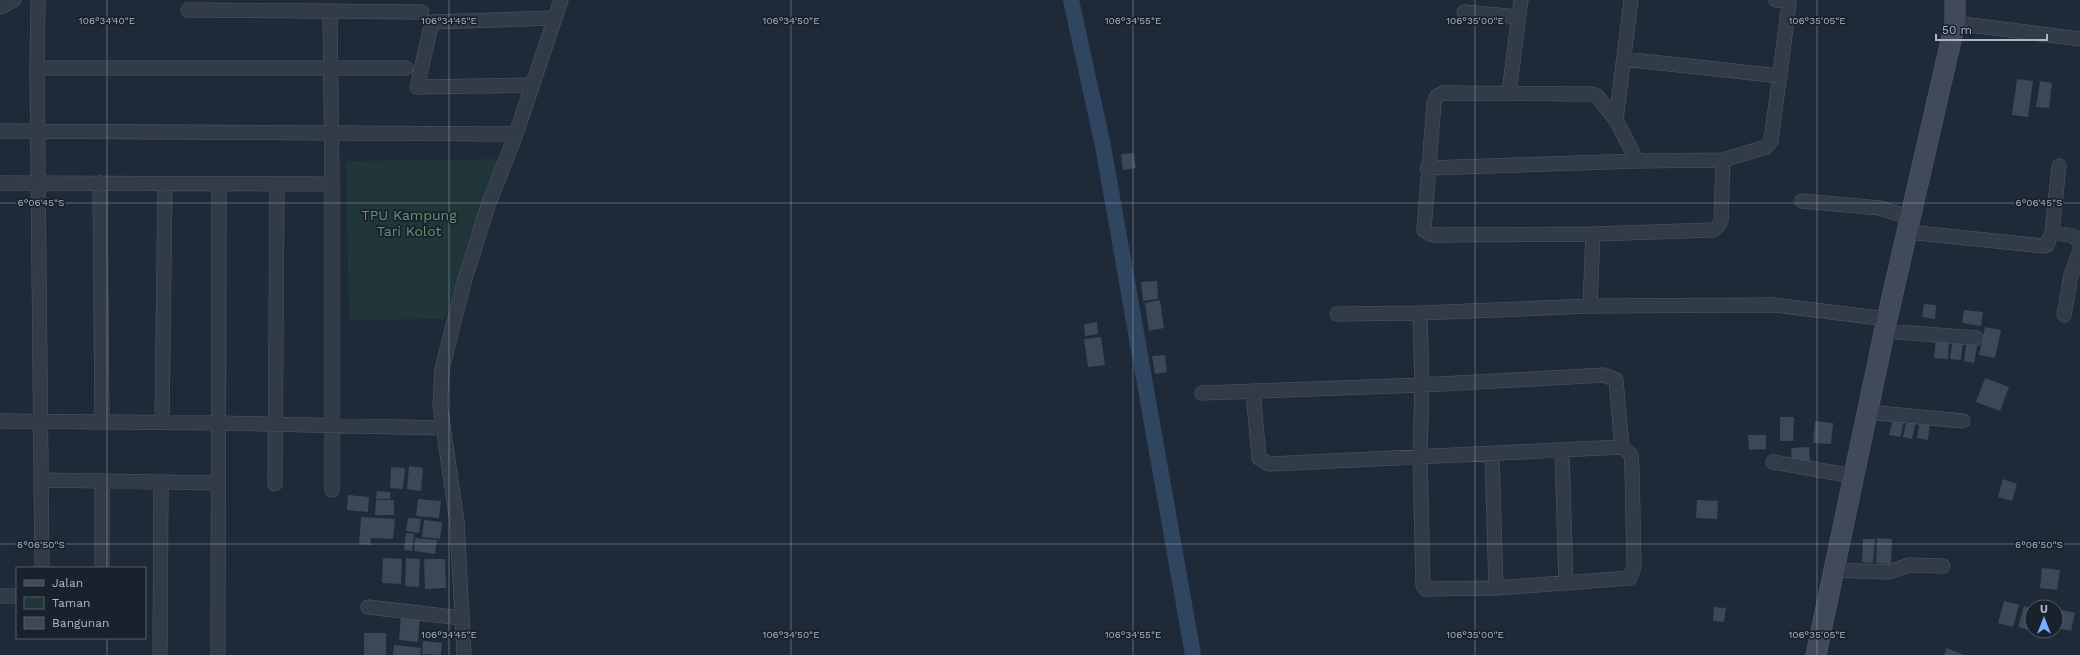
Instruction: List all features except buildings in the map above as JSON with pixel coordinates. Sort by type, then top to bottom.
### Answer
[{"type":"street","points":[[0,7],[14,0]]},
{"type":"street","points":[[38,0],[39,422],[42,567]]},
{"type":"street","points":[[464,655],[457,522],[440,405],[441,385],[448,345],[464,282],[488,206],[516,134],[561,0]]},
{"type":"street","points":[[1509,93],[1521,0]]},
{"type":"street","points":[[1616,120],[1631,0]]},
{"type":"street","points":[[1427,168],[1637,160],[1723,160],[1766,148],[1771,141],[1789,4],[1785,1],[1776,0]]},
{"type":"street","points":[[1816,655],[1886,325],[1955,23],[1954,0]]},
{"type":"street","points":[[188,10],[422,12]]},
{"type":"street","points":[[330,11],[332,184],[332,490]]},
{"type":"street","points":[[1464,12],[1519,17]]},
{"type":"street","points":[[532,85],[417,87],[432,22],[555,18]]},
{"type":"street","points":[[1955,23],[2080,39]]},
{"type":"street","points":[[1624,59],[1780,76]]},
{"type":"street","points":[[37,68],[406,68]]},
{"type":"street","points":[[1637,160],[1616,120],[1597,96],[1592,94],[1443,93],[1437,96],[1434,103],[1427,168],[1424,230],[1430,234],[1593,234],[1712,230],[1716,228],[1721,220],[1723,160]]},
{"type":"street","points":[[0,131],[516,134]]},
{"type":"street","points":[[1802,201],[1880,208],[1910,225],[2043,246],[2047,245],[2052,232],[2059,166]]},
{"type":"street","points":[[0,183],[332,184]]},
{"type":"street","points":[[100,183],[102,422]]},
{"type":"street","points":[[162,422],[165,184]]},
{"type":"street","points":[[218,655],[219,184]]},
{"type":"street","points":[[275,484],[277,185]]},
{"type":"street","points":[[2052,232],[2073,236],[2080,242]]},
{"type":"street","points":[[1590,306],[1593,234]]},
{"type":"street","points":[[2064,315],[2071,275],[2080,251]]},
{"type":"street","points":[[1337,314],[1420,313],[1590,306],[1774,306],[1886,325],[1976,338]]},
{"type":"street","points":[[1202,393],[1422,385],[1604,375],[1616,380],[1622,447],[1631,455],[1632,467],[1633,571],[1627,579],[1566,584],[1429,591],[1424,588],[1420,456],[1422,385],[1420,313]]},
{"type":"street","points":[[1253,391],[1259,458],[1269,464],[1622,447]]},
{"type":"street","points":[[1867,412],[1963,421]]},
{"type":"street","points":[[0,421],[162,422],[443,428]]},
{"type":"street","points":[[1562,451],[1566,584]]},
{"type":"street","points":[[1492,454],[1496,588]]},
{"type":"street","points":[[1773,462],[1853,476]]},
{"type":"street","points":[[41,480],[218,483]]},
{"type":"street","points":[[102,481],[102,567]]},
{"type":"street","points":[[160,483],[160,655]]},
{"type":"street","points":[[1833,570],[1889,572],[1909,565],[1943,566]]},
{"type":"street","points":[[0,596],[16,596]]},
{"type":"street","points":[[368,607],[461,618]]},
{"type":"green space","name":"TPU Kampung Tari Kolot","points":[[499,159],[467,245],[445,319],[349,320],[346,161]]},
{"type":"waterway","points":[[1071,0],[1103,146],[1193,655]]}]
